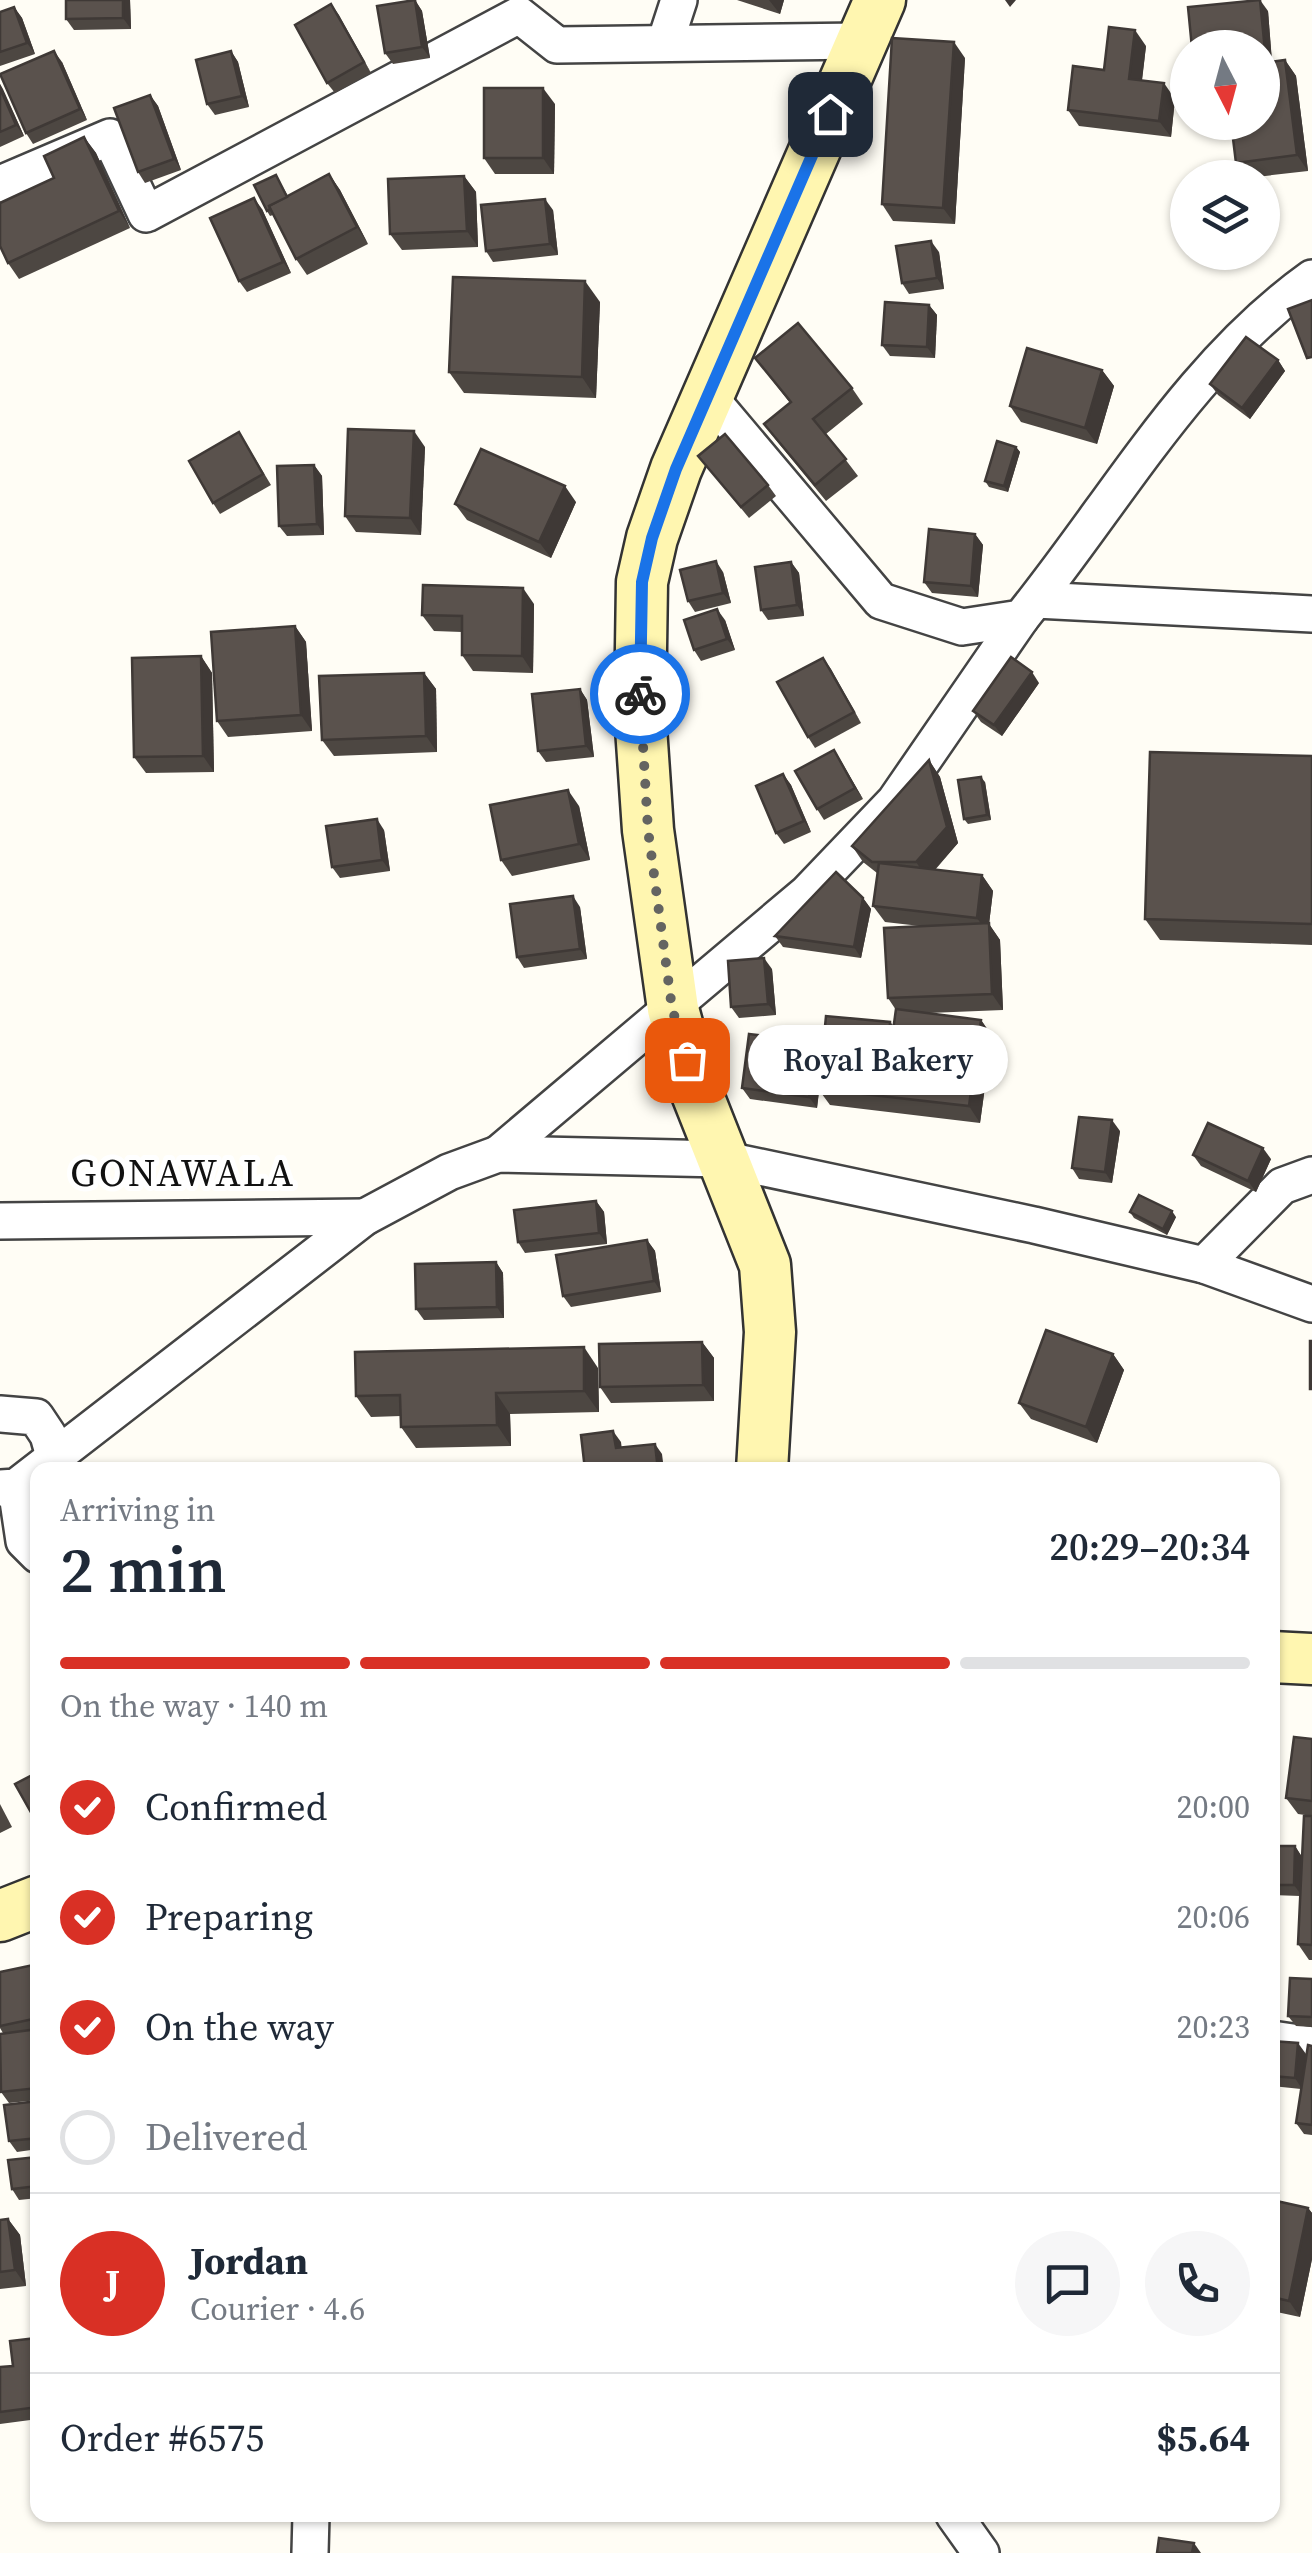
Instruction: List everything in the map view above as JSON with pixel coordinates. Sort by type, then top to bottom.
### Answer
[{"type":"street","points":[[665,42],[679,0]]},
{"type":"street","points":[[0,184],[110,136],[146,214],[519,15],[557,45],[665,42],[871,20],[676,469],[652,538],[642,582],[640,712],[646,810],[672,1008],[694,1086],[765,1265],[770,1332],[762,1462]]},
{"type":"street","points":[[45,1462],[366,1217],[449,1172],[498,1154],[807,894],[895,801],[1029,609],[1194,386],[1292,292],[1312,278]]},
{"type":"street","points":[[708,396],[881,601],[962,627],[1029,609],[1312,614]]},
{"type":"street","points":[[498,1154],[722,1158],[1204,1265],[1312,1304]]},
{"type":"street","points":[[1204,1265],[1282,1186],[1312,1176]]},
{"type":"street","points":[[0,1221],[366,1217]]},
{"type":"street","points":[[0,1414],[36,1417],[48,1435],[54,1456]]},
{"type":"street","points":[[30,1472],[8,1487],[24,1541],[30,1547]]},
{"type":"street","points":[[1280,1657],[1312,1659]]},
{"type":"street","points":[[0,1916],[30,1904]]},
{"type":"street","points":[[1280,2040],[1312,2046]]},
{"type":"street","points":[[310,2553],[311,2522]]},
{"type":"street","points":[[959,2522],[982,2553]]},
{"type":"building","points":[[66,0],[123,0],[123,18],[66,19]]},
{"type":"building","points":[[415,0],[422,47],[385,53],[377,6]]},
{"type":"building","points":[[1260,0],[1263,30],[1190,30],[1188,7]]},
{"type":"building","points":[[331,4],[364,62],[327,83],[295,25]]},
{"type":"building","points":[[14,7],[27,43],[0,52],[0,12]]},
{"type":"building","points":[[1109,27],[1135,30],[1129,79],[1164,83],[1159,121],[1068,110],[1073,66],[1104,70]]},
{"type":"building","points":[[892,38],[954,42],[943,208],[882,204]]},
{"type":"building","points":[[54,51],[80,109],[26,133],[0,74]]},
{"type":"building","points":[[231,51],[242,96],[207,104],[196,60]]},
{"type":"building","points":[[1285,60],[1297,155],[1236,160],[1233,140],[1280,140],[1280,61]]},
{"type":"building","points":[[0,88],[16,125],[0,132]]},
{"type":"building","points":[[484,88],[543,88],[543,158],[484,158]]},
{"type":"building","points":[[150,95],[174,159],[138,172],[114,108]]},
{"type":"building","points":[[84,137],[119,211],[8,263],[0,246],[0,203],[54,178],[44,156]]},
{"type":"building","points":[[329,174],[357,227],[296,259],[269,206]]},
{"type":"building","points":[[276,175],[287,197],[267,211],[254,185]]},
{"type":"building","points":[[464,176],[467,231],[390,234],[388,179]]},
{"type":"building","points":[[254,198],[283,262],[239,281],[210,218]]},
{"type":"building","points":[[545,199],[550,244],[486,251],[481,205]]},
{"type":"building","points":[[931,241],[937,278],[902,283],[896,246]]},
{"type":"building","points":[[453,277],[585,281],[582,377],[449,372]]},
{"type":"building","points":[[1312,300],[1312,357],[1307,358],[1288,309]]},
{"type":"building","points":[[885,302],[929,305],[927,347],[882,345]]},
{"type":"building","points":[[798,323],[852,388],[813,419],[846,459],[815,485],[764,424],[791,402],[755,358]]},
{"type":"building","points":[[1246,337],[1278,360],[1242,408],[1210,384]]},
{"type":"building","points":[[1027,348],[1102,370],[1085,428],[1010,406]]},
{"type":"building","points":[[348,429],[414,431],[410,518],[345,516]]},
{"type":"building","points":[[239,432],[263,474],[213,503],[189,461]]},
{"type":"building","points":[[725,434],[768,485],[741,507],[698,456]]},
{"type":"building","points":[[997,441],[1016,447],[1004,486],[985,481]]},
{"type":"building","points":[[481,449],[565,486],[539,542],[455,504]]},
{"type":"building","points":[[314,465],[317,524],[279,526],[277,466]]},
{"type":"building","points":[[929,529],[975,534],[971,586],[924,582]]},
{"type":"building","points":[[716,561],[723,593],[688,601],[680,570]]},
{"type":"building","points":[[791,562],[797,605],[761,610],[755,567]]},
{"type":"building","points":[[423,585],[523,588],[522,656],[462,655],[462,616],[422,615]]},
{"type":"building","points":[[717,609],[727,639],[694,650],[684,620]]},
{"type":"building","points":[[295,626],[301,715],[217,721],[211,632]]},
{"type":"building","points":[[201,656],[203,756],[134,757],[132,658]]},
{"type":"building","points":[[1011,657],[1032,672],[994,725],[973,711]]},
{"type":"building","points":[[823,658],[854,712],[808,737],[777,682]]},
{"type":"building","points":[[424,673],[426,736],[322,740],[319,676]]},
{"type":"building","points":[[580,689],[586,746],[538,751],[532,694]]},
{"type":"building","points":[[834,750],[855,788],[817,809],[795,771]]},
{"type":"building","points":[[1150,752],[1312,756],[1312,924],[1145,919]]},
{"type":"building","points":[[929,760],[947,827],[916,862],[872,862],[852,846]]},
{"type":"building","points":[[783,774],[804,821],[776,833],[756,786]]},
{"type":"building","points":[[981,777],[987,815],[964,819],[958,780]]},
{"type":"building","points":[[568,790],[579,844],[501,860],[490,805]]},
{"type":"building","points":[[377,819],[382,860],[332,867],[326,826]]},
{"type":"building","points":[[879,863],[982,875],[977,918],[873,906]]},
{"type":"building","points":[[836,872],[863,898],[854,947],[775,936]]},
{"type":"building","points":[[573,896],[580,949],[517,957],[510,904]]},
{"type":"building","points":[[989,923],[992,994],[888,998],[884,928]]},
{"type":"building","points":[[764,958],[768,1004],[731,1007],[728,961]]},
{"type":"building","points":[[896,1009],[981,1020],[969,1106],[819,1089],[826,1016],[890,1022],[889,1060]]},
{"type":"building","points":[[749,1034],[816,1042],[809,1097],[742,1088]]},
{"type":"building","points":[[1079,1117],[1112,1120],[1105,1172],[1072,1168]]},
{"type":"building","points":[[1208,1123],[1263,1148],[1248,1181],[1193,1155]]},
{"type":"building","points":[[1139,1195],[1172,1211],[1163,1229],[1130,1212]]},
{"type":"building","points":[[596,1201],[599,1233],[518,1242],[514,1210]]},
{"type":"building","points":[[647,1240],[654,1281],[563,1296],[556,1255]]},
{"type":"building","points":[[496,1262],[497,1307],[416,1309],[415,1264]]},
{"type":"building","points":[[1046,1330],[1113,1354],[1086,1427],[1019,1403]]},
{"type":"building","points":[[1312,1341],[1312,1389],[1310,1389]]},
{"type":"building","points":[[702,1342],[703,1385],[600,1387],[599,1344]]},
{"type":"building","points":[[584,1347],[584,1391],[496,1393],[497,1425],[401,1427],[400,1395],[356,1396],[355,1352]]},
{"type":"building","points":[[613,1431],[616,1448],[655,1444],[657,1462],[584,1462],[581,1435]]},
{"type":"building","points":[[1294,1737],[1312,1739],[1312,1801],[1286,1798]]},
{"type":"building","points":[[30,1776],[30,1811],[15,1784]]},
{"type":"building","points":[[1304,1816],[1312,1816],[1312,1945],[1298,1944]]},
{"type":"building","points":[[1280,1846],[1295,1846],[1294,1885],[1280,1885]]},
{"type":"building","points":[[30,1966],[30,2020],[0,2026],[0,1972]]},
{"type":"building","points":[[1290,1978],[1312,1979],[1312,2017],[1288,2016]]},
{"type":"building","points":[[30,2030],[30,2089],[1,2092],[0,2034]]},
{"type":"building","points":[[1280,2042],[1298,2043],[1295,2078],[1280,2077]]},
{"type":"building","points":[[1308,2045],[1312,2046],[1312,2125],[1296,2123]]},
{"type":"building","points":[[30,2102],[30,2139],[9,2141],[4,2105]]},
{"type":"building","points":[[30,2158],[30,2187],[12,2189],[8,2160]]},
{"type":"building","points":[[1280,2202],[1308,2208],[1289,2301],[1280,2299]]},
{"type":"building","points":[[8,2219],[15,2270],[0,2272],[0,2220]]},
{"type":"building","points":[[30,2339],[30,2408],[0,2412],[0,2367],[13,2366],[10,2341]]},
{"type":"building","points":[[1159,2538],[1194,2543],[1192,2553],[1157,2553]]},
{"type":"way so far","points":[[640,694],[648,830],[672,1008],[687,1060]]},
{"type":"place","name":"Royal Bakery","points":[[687,1060]]},
{"type":"district","name":"GONAWALA","points":[[183,1173]]},
{"type":"route","points":[[640,694],[642,582],[652,538],[676,469],[830,114]]}]
